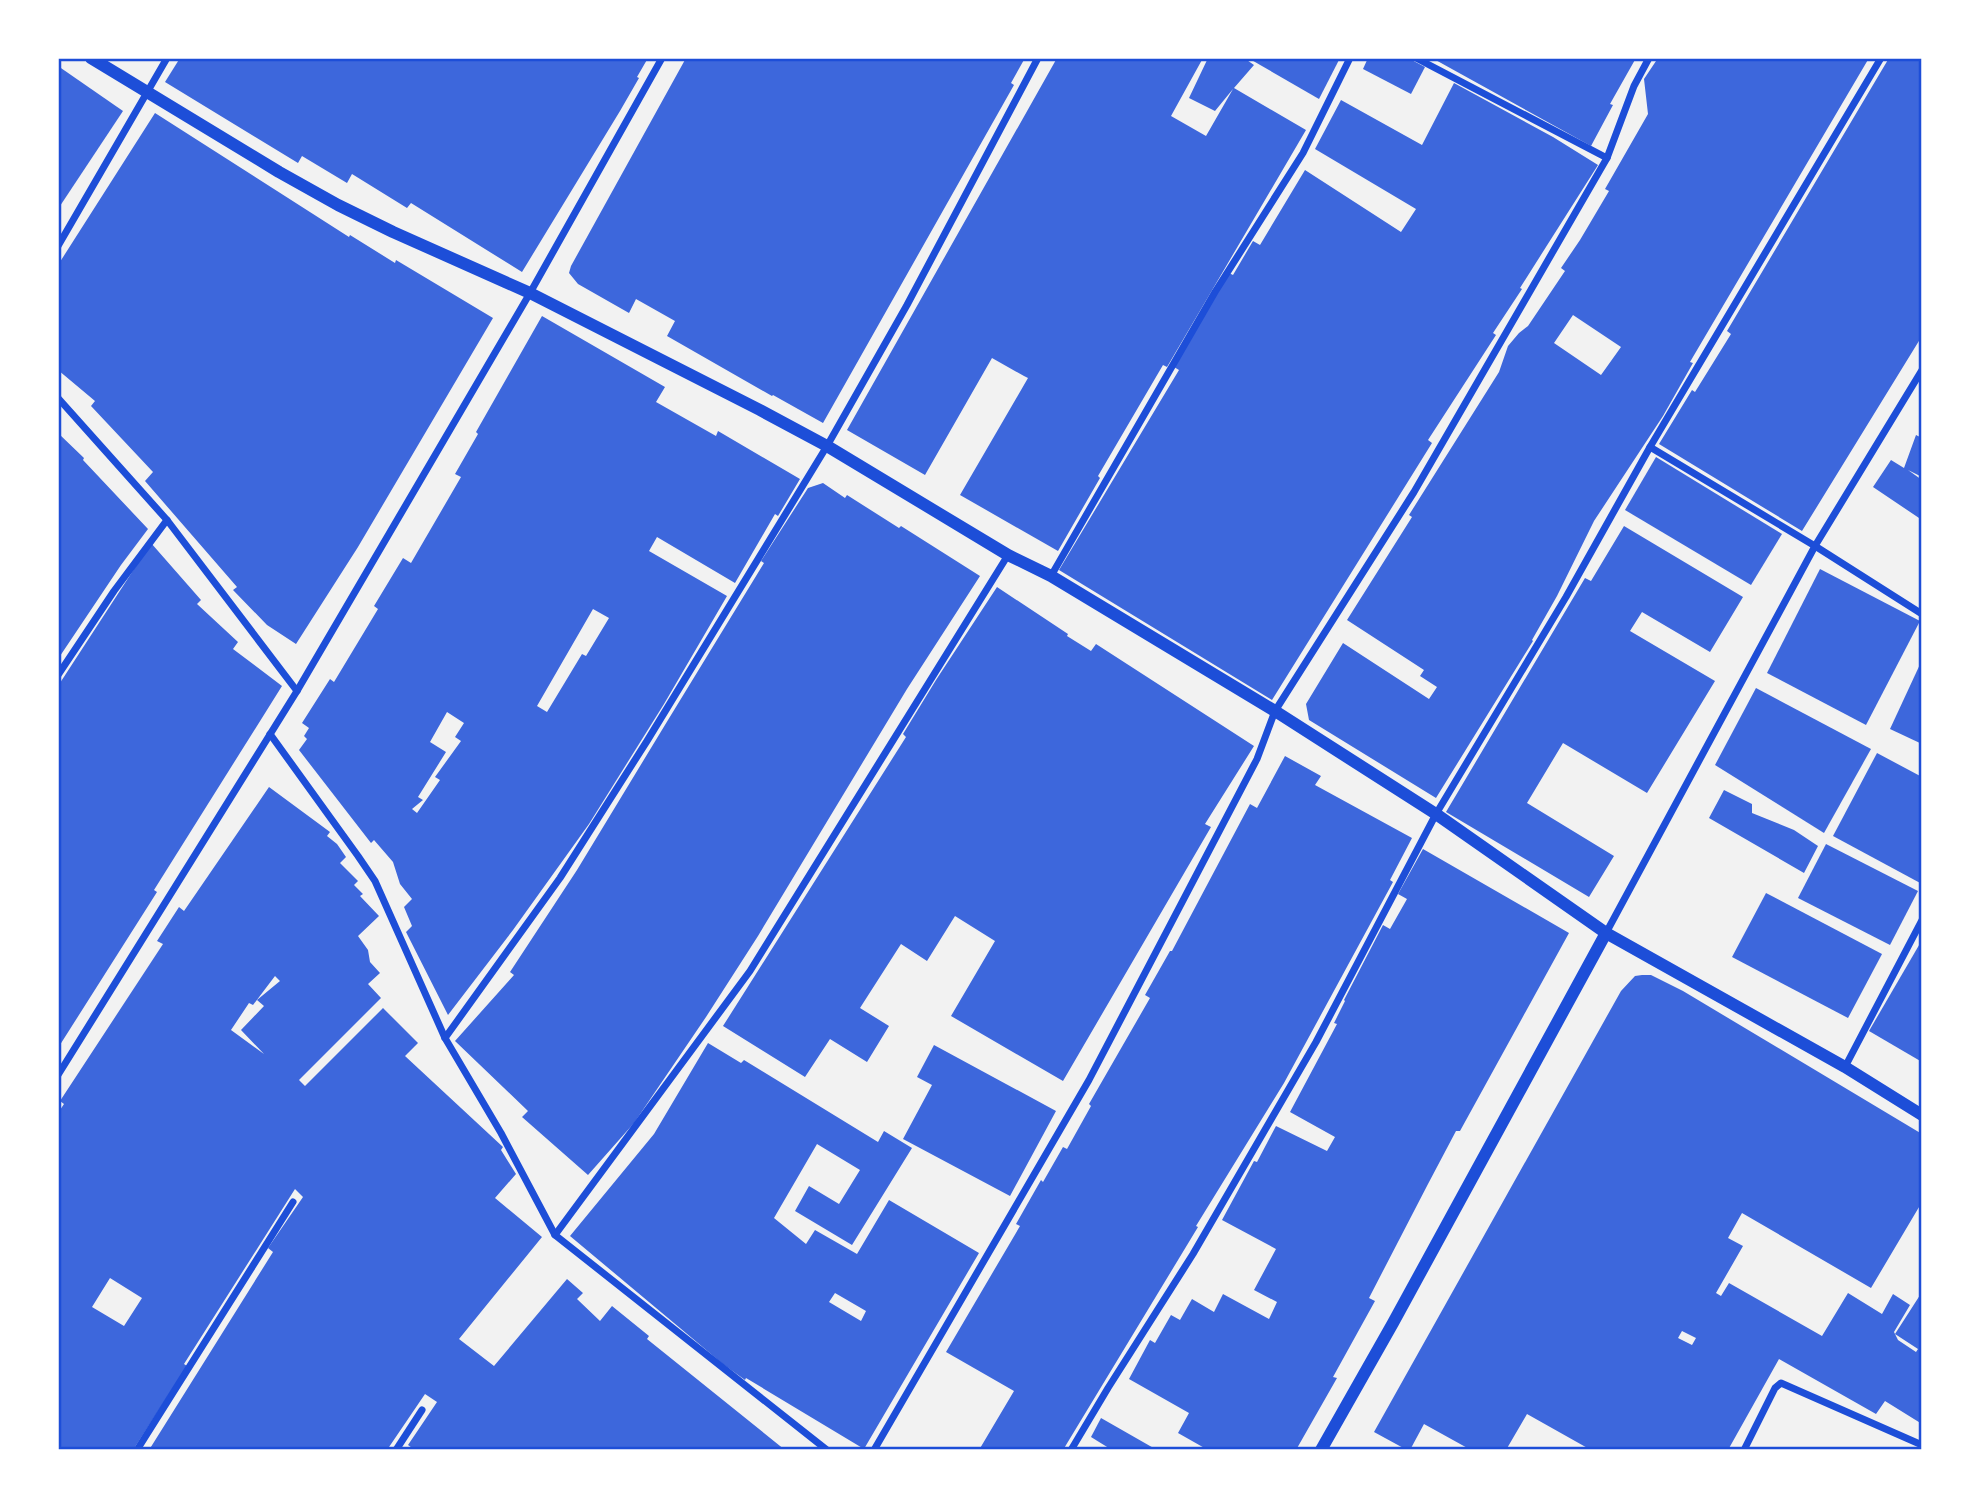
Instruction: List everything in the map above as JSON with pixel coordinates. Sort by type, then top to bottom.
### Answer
[{"type":"street","points":[[91,58],[338,205],[530,293],[827,446],[1008,555],[1051,576],[1275,711],[1436,814],[1606,933],[1845,1067],[1922,1115]]},
{"type":"street","points":[[58,246],[167,58]]},
{"type":"street","points":[[58,1075],[297,691],[530,293],[662,58]]},
{"type":"street","points":[[445,1038],[560,878],[827,446],[913,293],[1038,58]]},
{"type":"street","points":[[1051,576],[1215,292],[1303,153],[1350,58]]},
{"type":"street","points":[[1416,58],[1607,158]]},
{"type":"street","points":[[874,1450],[1089,1080],[1257,759],[1275,711],[1414,492],[1607,158],[1634,86],[1649,58]]},
{"type":"street","points":[[1071,1450],[1193,1254],[1316,1042],[1436,814],[1881,58]]},
{"type":"street","points":[[1321,1450],[1394,1324],[1815,546],[1922,370]]},
{"type":"street","points":[[58,398],[167,520],[297,691]]},
{"type":"street","points":[[1650,447],[1922,614]]},
{"type":"street","points":[[58,676],[114,591],[167,520]]},
{"type":"street","points":[[555,1235],[750,971],[1008,555]]},
{"type":"street","points":[[270,734],[374,881],[445,1038],[501,1133],[555,1235],[827,1450]]},
{"type":"street","points":[[1845,1067],[1922,920]]},
{"type":"street","points":[[138,1450],[293,1202]]},
{"type":"street","points":[[1744,1450],[1775,1388],[1781,1383],[1922,1444]]},
{"type":"street","points":[[396,1450],[422,1410]]},
{"type":"building","points":[[180,58],[648,58],[620,111],[522,272],[411,203],[407,208],[352,174],[347,183],[302,156],[298,163],[165,82]]},
{"type":"building","points":[[686,58],[1025,58],[1011,83],[1014,85],[823,423],[667,336],[675,321],[636,299],[629,313],[578,284],[569,273]]},
{"type":"building","points":[[1057,58],[1203,58],[1171,116],[1206,136],[1233,89],[1215,111],[1189,98],[1208,58],[1244,58],[1254,65],[1234,88],[1306,130],[1167,367],[1163,365],[1058,551],[960,495],[1028,378],[992,358],[925,475],[847,430]]},
{"type":"building","points":[[1248,58],[1340,58],[1319,99]]},
{"type":"building","points":[[1368,58],[1408,58],[1425,67],[1411,94],[1363,69]]},
{"type":"building","points":[[1432,58],[1636,58],[1610,104],[1613,105],[1591,146]]},
{"type":"building","points":[[1658,58],[1869,58],[1690,362],[1693,363],[1663,416],[1594,521],[1533,641],[1436,798],[1309,720],[1306,704],[1343,643],[1429,699],[1437,687],[1420,676],[1424,670],[1347,620],[1499,372],[1508,346],[1528,326],[1565,271],[1561,268],[1609,191],[1605,189],[1648,114],[1644,79]],"holes":[[[1573,315],[1621,347],[1601,375],[1554,343]]]},
{"type":"building","points":[[1889,58],[1922,58],[1922,336],[1802,531],[1659,444],[1731,334],[1727,331]]},
{"type":"building","points":[[58,66],[123,111],[58,209]]},
{"type":"building","points":[[1454,83],[1598,165],[1493,333],[1496,335],[1428,440],[1432,443],[1272,700],[1059,570],[1179,370],[1174,367],[1229,273],[1233,275],[1253,241],[1260,245],[1305,170],[1401,232],[1416,209],[1315,149],[1341,100],[1422,145]]},
{"type":"building","points":[[155,113],[349,237],[350,235],[395,263],[396,260],[493,318],[358,547],[296,644],[267,625],[233,590],[237,587],[145,481],[153,472],[91,406],[95,401],[58,370],[58,265]]},
{"type":"building","points":[[542,316],[665,387],[656,402],[716,436],[718,431],[800,479],[778,516],[775,514],[735,583],[657,537],[649,551],[727,596],[589,824],[448,1015],[406,932],[412,926],[404,907],[412,899],[400,884],[393,862],[374,840],[371,843],[299,750],[307,739],[304,736],[309,728],[302,723],[330,679],[334,682],[378,609],[374,606],[403,558],[411,563],[461,477],[455,474],[478,434],[476,432]],"holes":[[[593,609],[609,618],[586,656],[582,654],[547,712],[537,706]],[[447,712],[464,723],[455,737],[461,741],[435,777],[440,780],[417,813],[412,809],[423,800],[418,797],[446,752],[430,742]]]},
{"type":"building","points":[[58,433],[148,529],[58,659]]},
{"type":"building","points":[[1916,435],[1922,438],[1922,477],[1908,470],[1922,480],[1922,520],[1873,487],[1891,460],[1904,468]]},
{"type":"building","points":[[1656,457],[1782,534],[1751,585],[1625,510]]},
{"type":"building","points":[[823,483],[899,528],[901,526],[980,576],[907,689],[706,1017],[634,1123],[588,1175],[522,1117],[528,1111],[455,1041],[514,975],[510,972],[577,870],[764,563],[761,561],[808,488]]},
{"type":"building","points":[[1624,526],[1743,597],[1710,652],[1642,612],[1630,631],[1715,681],[1647,793],[1563,743],[1527,803],[1614,856],[1589,897],[1446,812],[1585,578],[1591,581]]},
{"type":"building","points":[[151,543],[201,600],[197,604],[238,642],[233,649],[282,686],[154,890],[157,892],[58,1048],[58,686]]},
{"type":"building","points":[[1820,569],[1920,621],[1866,725],[1767,673]]},
{"type":"building","points":[[997,587],[1091,651],[1096,644],[1254,746],[1205,824],[1211,827],[1063,1081],[951,1016],[995,941],[955,916],[927,961],[901,944],[860,1008],[889,1026],[867,1062],[830,1039],[805,1077],[723,1026],[906,737],[903,734],[936,680]]},
{"type":"building","points":[[1922,660],[1922,744],[1890,729]]},
{"type":"building","points":[[1756,688],[1871,749],[1824,833],[1715,765]]},
{"type":"building","points":[[1877,753],[1922,777],[1922,884],[1833,836]]},
{"type":"building","points":[[1285,756],[1321,776],[1315,785],[1412,838],[1390,880],[1393,882],[1284,1083],[1063,1450],[979,1450],[1014,1391],[946,1352],[1020,1226],[1016,1224],[1041,1180],[1043,1182],[1063,1147],[1067,1149],[1091,1106],[1089,1104],[1150,998],[1145,995],[1172,951],[1250,804],[1257,808]]},
{"type":"building","points":[[269,787],[330,832],[327,836],[346,857],[340,863],[358,881],[354,885],[363,894],[360,896],[379,916],[358,936],[368,950],[370,962],[380,973],[368,984],[381,998],[299,1080],[305,1086],[383,1008],[418,1043],[405,1056],[503,1147],[501,1150],[516,1174],[495,1198],[542,1237],[459,1339],[494,1366],[567,1279],[583,1293],[577,1299],[600,1321],[612,1306],[649,1336],[647,1339],[785,1450],[415,1450],[408,1445],[437,1402],[425,1394],[387,1450],[149,1450],[273,1252],[268,1248],[303,1197],[295,1189],[133,1450],[58,1450],[58,1113],[64,1104],[60,1101],[163,944],[157,941],[179,907],[184,911]],"holes":[[[275,976],[280,981],[257,1000],[264,1006],[241,1030],[264,1054],[231,1030],[249,1003],[253,1005]],[[110,1278],[142,1298],[124,1326],[92,1307]]]},
{"type":"building","points":[[1724,790],[1752,804],[1752,813],[1794,830],[1818,846],[1804,873],[1709,818]]},
{"type":"building","points":[[1826,844],[1918,891],[1890,945],[1798,898]]},
{"type":"building","points":[[1423,849],[1569,933],[1428,1184],[1369,1298],[1375,1301],[1333,1377],[1337,1378],[1296,1450],[1208,1450],[1178,1433],[1189,1413],[1129,1379],[1150,1340],[1155,1343],[1171,1315],[1180,1320],[1192,1299],[1214,1312],[1223,1294],[1269,1319],[1277,1302],[1254,1290],[1276,1249],[1222,1220],[1276,1126],[1327,1151],[1335,1137],[1290,1112],[1337,1024],[1334,1023],[1344,1000],[1383,925],[1390,929],[1407,899],[1398,894]]},
{"type":"building","points":[[1766,893],[1882,954],[1848,1018],[1732,957]]},
{"type":"building","points":[[1922,940],[1922,1062],[1869,1031]]},
{"type":"building","points":[[1651,975],[1683,991],[1922,1134],[1922,1202],[1871,1288],[1742,1213],[1728,1238],[1743,1246],[1716,1293],[1721,1296],[1729,1283],[1822,1336],[1848,1293],[1882,1314],[1893,1294],[1910,1305],[1895,1334],[1922,1292],[1922,1424],[1885,1401],[1876,1414],[1779,1359],[1728,1450],[1591,1450],[1527,1414],[1506,1450],[1471,1450],[1424,1424],[1410,1450],[1374,1432],[1621,991],[1635,976]],"holes":[[[1682,1331],[1696,1338],[1692,1345],[1678,1338]],[[1895,1334],[1918,1349],[1916,1352],[1898,1340]]]},
{"type":"building","points":[[708,1043],[741,1063],[744,1060],[878,1142],[884,1131],[912,1148],[852,1245],[795,1211],[809,1186],[839,1204],[860,1170],[817,1144],[774,1218],[806,1244],[815,1230],[857,1254],[889,1200],[979,1253],[864,1449],[746,1378],[745,1380],[570,1236],[654,1134]],"holes":[[[835,1293],[866,1311],[861,1321],[829,1302]]]},
{"type":"building","points":[[934,1045],[1056,1111],[1010,1196],[903,1139],[932,1085],[917,1077]]},
{"type":"building","points":[[1101,1418],[1157,1450],[1112,1450],[1091,1437]]}]
